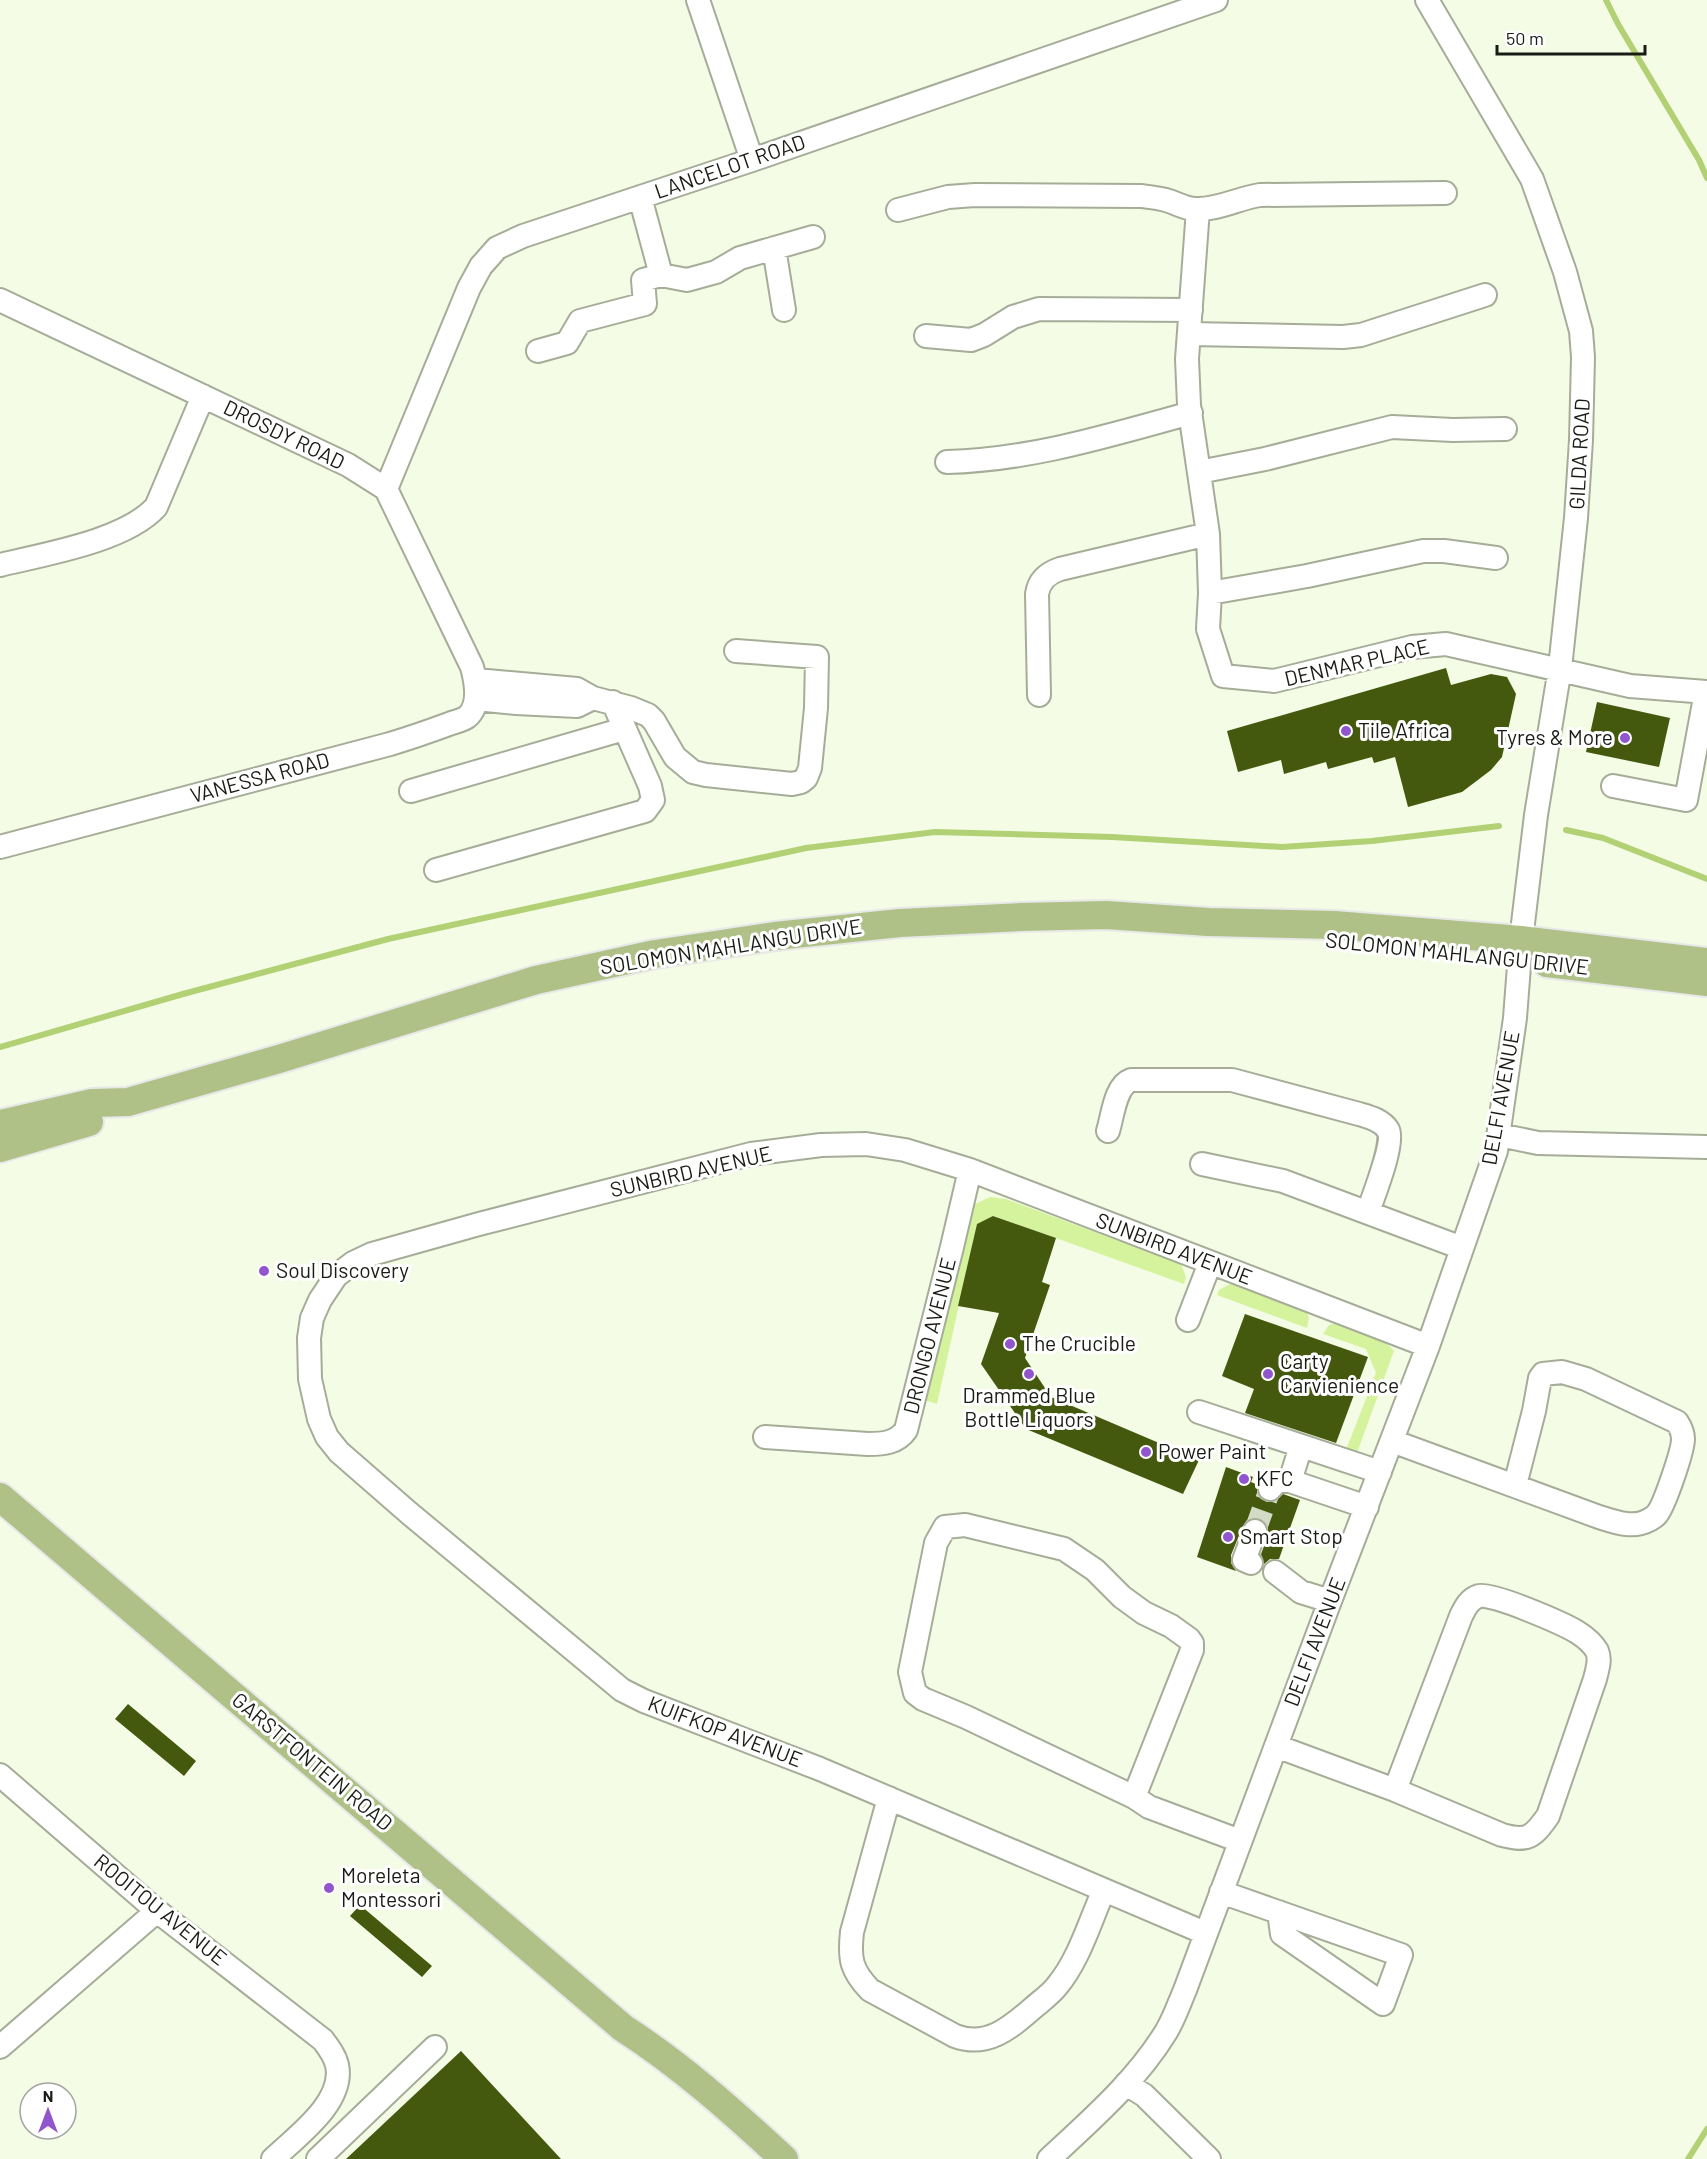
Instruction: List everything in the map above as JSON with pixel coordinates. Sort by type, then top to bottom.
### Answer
[{"type":"main road","name":"SOLOMON MAHLANGU DRIVE","points":[[0,1124],[92,1103],[128,1102],[279,1059],[536,980],[656,954],[775,936],[900,923],[1106,915],[1208,922],[1342,942],[1707,962]]},
{"type":"main road","name":"SOLOMON MAHLANGU DRIVE","points":[[1520,950],[1662,978],[1707,982]]},
{"type":"main road","name":"SOLOMON MAHLANGU DRIVE","points":[[0,1148],[100,1118],[128,1102]]},
{"type":"main road","name":"GARSTFONTEIN ROAD","points":[[0,1497],[623,2028],[679,2067],[744,2121],[784,2159]]},
{"type":"main road","name":"GARSTFONTEIN ROAD","points":[[623,2028],[643,2056],[722,2124],[758,2159]]},
{"type":"street","points":[[698,0],[752,160]]},
{"type":"street","name":"LANCELOT ROAD","points":[[386,489],[469,288],[481,266],[497,248],[523,236],[752,160],[1216,0]]},
{"type":"street","name":"GILDA ROAD","points":[[1428,0],[1532,179],[1558,250],[1581,331],[1583,404],[1579,474],[1560,668],[1536,815],[1520,950]]},
{"type":"street","points":[[898,210],[948,196],[975,195],[1141,196],[1167,200],[1189,209],[1208,209],[1244,197],[1260,195],[1445,193]]},
{"type":"street","points":[[640,197],[661,275]]},
{"type":"street","points":[[1198,209],[1187,359],[1191,413],[1208,534],[1210,593],[1307,576],[1423,551],[1444,551],[1496,558]]},
{"type":"street","points":[[538,351],[567,343],[580,321],[645,304],[643,280],[661,275],[687,280],[716,272],[740,258],[813,237]]},
{"type":"street","points":[[774,248],[784,310]]},
{"type":"street","points":[[1189,334],[1343,337],[1361,335],[1485,295]]},
{"type":"street","name":"DROSDY ROAD","points":[[0,300],[348,465],[386,489]]},
{"type":"street","points":[[926,336],[971,340],[984,335],[1013,317],[1039,309],[1191,310]]},
{"type":"street","points":[[0,565],[119,532],[148,516],[156,507],[203,396]]},
{"type":"street","points":[[947,462],[1015,457],[1067,446],[1191,413]]},
{"type":"street","points":[[1199,472],[1265,459],[1392,427],[1453,430],[1505,429]]},
{"type":"street","points":[[386,489],[475,682],[577,706],[603,700],[648,715],[654,721],[675,757],[693,772],[782,783],[801,782],[806,778],[810,768],[816,708],[817,657],[736,651]]},
{"type":"street","points":[[1039,695],[1037,594],[1038,587],[1044,578],[1060,569],[1208,534]]},
{"type":"street","name":"DENMAR PLACE","points":[[1210,593],[1208,629],[1223,676],[1274,681],[1430,644],[1446,644],[1560,668],[1630,686],[1706,692]]},
{"type":"street","name":"VANESSA ROAD","points":[[0,847],[390,744],[467,717],[474,708],[475,682]]},
{"type":"street","points":[[1613,786],[1686,800],[1706,692]]},
{"type":"street","points":[[436,870],[645,811],[652,800],[650,786],[624,729],[603,700]]},
{"type":"street","points":[[411,791],[624,729]]},
{"type":"street","name":"DELFI AVENUE","points":[[1048,2159],[1091,2120],[1144,2063],[1167,2031],[1185,1990],[1428,1346],[1496,1151],[1515,1018],[1520,950]]},
{"type":"street","points":[[1108,1131],[1120,1089],[1131,1080],[1232,1080],[1359,1114],[1379,1121],[1389,1130],[1390,1144],[1368,1212]]},
{"type":"street","points":[[1499,1135],[1538,1143],[1707,1147]]},
{"type":"street","name":"SUNBIRD AVENUE","points":[[319,1419],[308,1358],[312,1318],[320,1300],[336,1276],[353,1263],[372,1254],[479,1224],[751,1154],[821,1145],[866,1144],[905,1150],[970,1170],[1428,1346]]},
{"type":"street","points":[[1202,1164],[1283,1181],[1462,1248]]},
{"type":"street","name":"DRONGO AVENUE","points":[[765,1437],[884,1444],[902,1436],[906,1430],[970,1170]]},
{"type":"street","points":[[1188,1320],[1210,1263]]},
{"type":"street","points":[[1392,1440],[1599,1517],[1623,1524],[1636,1524],[1647,1521],[1658,1514],[1679,1461],[1683,1442],[1682,1430],[1677,1422],[1586,1379],[1562,1372],[1543,1374],[1540,1378],[1515,1485]]},
{"type":"street","points":[[1199,1412],[1380,1472]]},
{"type":"street","name":"KUIFKOP AVENUE","points":[[319,1419],[327,1437],[339,1452],[445,1544],[622,1690],[644,1701],[890,1798],[1205,1933]]},
{"type":"street","points":[[1301,1446],[1280,1485],[1367,1506]]},
{"type":"street","points":[[1134,1797],[1192,1650],[1192,1643],[1171,1626],[1144,1613],[1122,1598],[1095,1570],[1064,1549],[965,1525],[945,1527],[936,1543],[910,1672],[915,1693],[923,1699],[1134,1797],[1149,1807],[1240,1842]]},
{"type":"street","points":[[1251,1563],[1244,1560],[1255,1531]]},
{"type":"street","points":[[1275,1572],[1301,1592],[1330,1601]]},
{"type":"street","points":[[1276,1746],[1395,1790],[1502,1835],[1517,1839],[1527,1838],[1537,1832],[1548,1816],[1595,1679],[1598,1653],[1590,1642],[1577,1632],[1514,1604],[1486,1594],[1473,1598],[1461,1616],[1395,1790]]},
{"type":"street","name":"ROOITOU AVENUE","points":[[0,1775],[157,1911],[323,2040],[333,2054],[338,2076],[330,2102],[273,2159]]},
{"type":"street","points":[[890,1798],[852,1932],[850,1952],[853,1966],[858,1978],[870,1990],[955,2036],[965,2040],[978,2040],[999,2035],[1057,1987],[1080,1946],[1104,1890]]},
{"type":"street","points":[[1221,1892],[1280,1912],[1401,1955],[1383,2004],[1282,1934],[1280,1912]]},
{"type":"street","points":[[0,2047],[157,1911]]},
{"type":"street","points":[[318,2159],[435,2047]]},
{"type":"street","points":[[1126,2084],[1144,2095],[1209,2159]]},
{"type":"green space","points":[[990,1197],[1006,1199],[1181,1264],[1186,1277],[1184,1284],[994,1216],[977,1224],[937,1404],[924,1400],[973,1205]]},
{"type":"green space","points":[[1232,1283],[1306,1310],[1309,1318],[1307,1328],[1217,1295],[1219,1290]]},
{"type":"green space","points":[[1337,1323],[1376,1337],[1394,1351],[1357,1453],[1346,1450],[1376,1373],[1366,1349],[1323,1334],[1329,1325]]},
{"type":"building","points":[[1446,668],[1451,685],[1491,674],[1507,677],[1516,694],[1502,757],[1491,770],[1462,792],[1408,807],[1395,757],[1374,763],[1372,757],[1328,769],[1326,762],[1284,774],[1281,760],[1238,772],[1227,731]]},
{"type":"building","points":[[1597,702],[1670,718],[1659,767],[1586,752]]},
{"type":"building","points":[[993,1216],[1056,1238],[1042,1282],[1050,1285],[1025,1358],[1051,1397],[1199,1460],[1183,1494],[1026,1429],[981,1364],[999,1313],[958,1306],[977,1224]]},
{"type":"building","points":[[1245,1314],[1368,1357],[1336,1443],[1245,1413],[1254,1389],[1222,1376]]},
{"type":"building","points":[[1226,1467],[1253,1477],[1251,1482],[1258,1485],[1257,1494],[1267,1502],[1275,1502],[1283,1494],[1300,1500],[1279,1559],[1270,1559],[1264,1564],[1261,1554],[1268,1536],[1268,1528],[1260,1519],[1253,1518],[1247,1520],[1243,1526],[1231,1555],[1231,1563],[1236,1571],[1197,1557]]},
{"type":"building","points":[[128,1704],[196,1761],[184,1776],[115,1719]]},
{"type":"building","points":[[360,1905],[432,1966],[422,1977],[350,1916]]},
{"type":"building","points":[[461,2051],[561,2159],[346,2159]]},
{"type":"waterway","points":[[1606,0],[1699,160],[1707,178]]},
{"type":"waterway","points":[[0,1047],[183,994],[388,939],[806,848],[935,832],[1112,837],[1282,847],[1372,841],[1499,826]]},
{"type":"waterway","points":[[1566,830],[1603,838],[1707,879]]},
{"type":"waterway","points":[[1688,2159],[1707,2129]]},
{"type":"tunnel","points":[[1255,1531],[1270,1489]]},
{"type":"place","name":"Tile Africa","points":[[1346,731]]},
{"type":"place","name":"Tyres & More","points":[[1625,738]]},
{"type":"place","name":"Soul Discovery","points":[[264,1271]]},
{"type":"place","name":"The Crucible","points":[[1010,1344]]},
{"type":"place","name":"Drammed Blue Bottle Liquors","points":[[1029,1374]]},
{"type":"place","name":"Carty Carvienience","points":[[1268,1374]]},
{"type":"place","name":"Power Paint","points":[[1146,1452]]},
{"type":"place","name":"KFC","points":[[1244,1479]]},
{"type":"place","name":"Smart Stop","points":[[1228,1537]]},
{"type":"place","name":"Moreleta Montessori","points":[[329,1888]]}]
